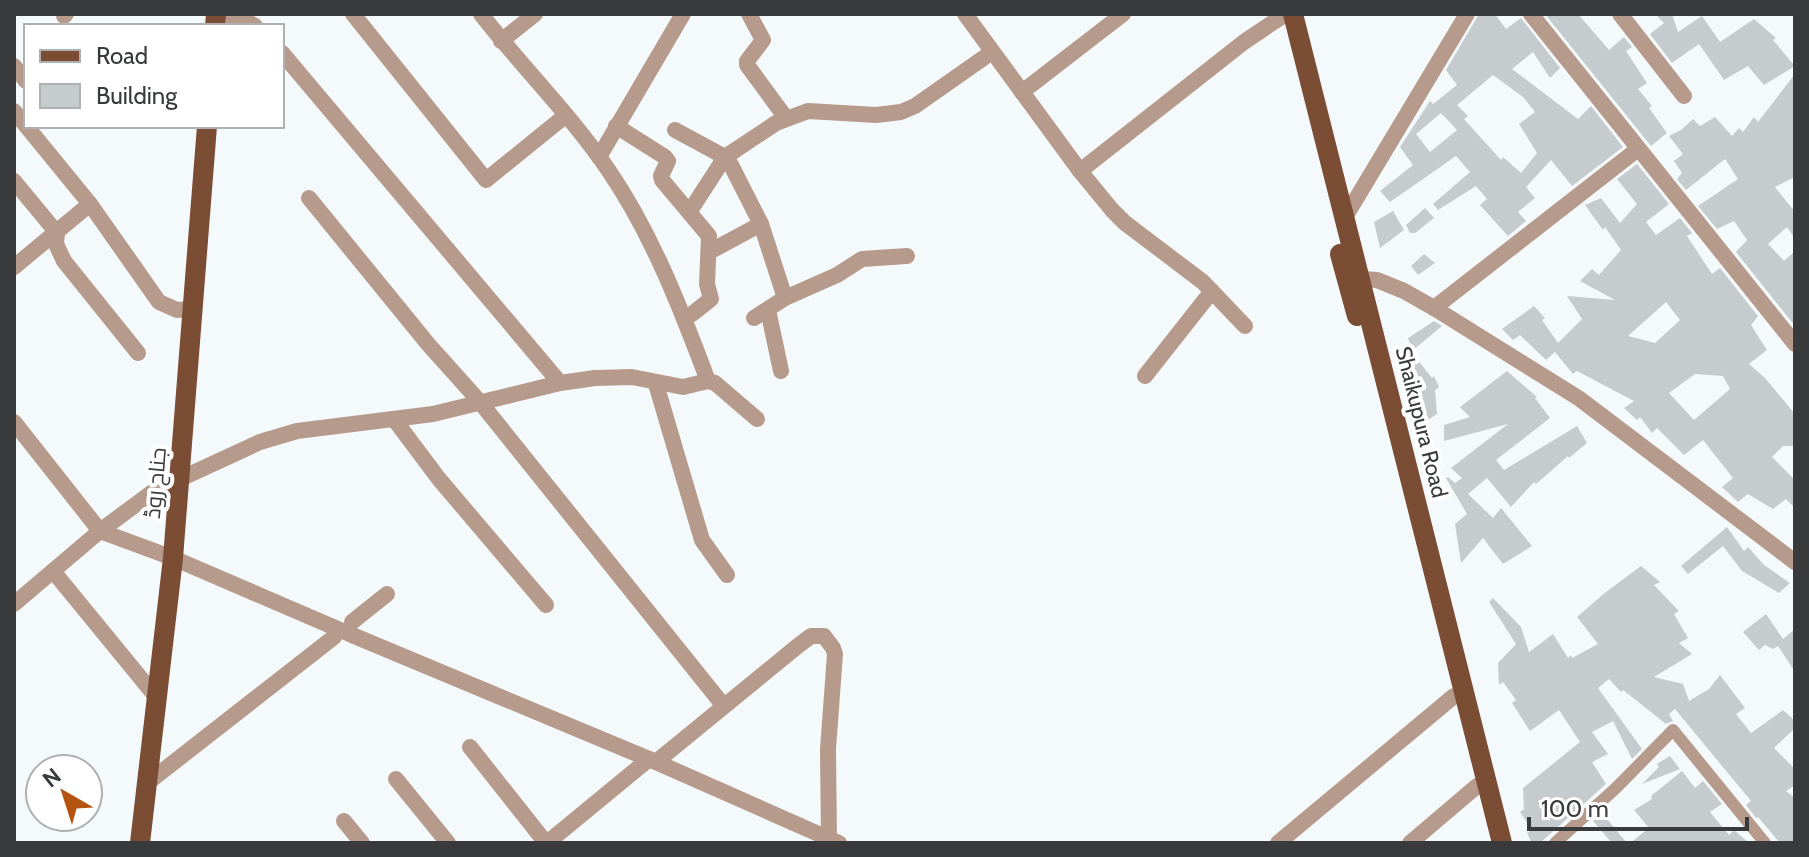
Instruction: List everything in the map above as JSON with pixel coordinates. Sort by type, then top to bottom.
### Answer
[{"type":"main road","name":"Shaikupura Road","points":[[1285,15],[1344,219],[1355,281],[1490,843]]},
{"type":"main road","name":"Shaikupura Road","points":[[1285,15],[1502,843]]},
{"type":"main road","name":"جناح روڈ","points":[[140,843],[173,558],[207,128]]},
{"type":"street","points":[[353,14],[486,180],[565,116]]},
{"type":"street","points":[[481,14],[599,157],[630,206],[684,317],[708,381]]},
{"type":"street","points":[[501,41],[535,14]]},
{"type":"street","points":[[599,157],[683,14]]},
{"type":"street","points":[[749,14],[763,40],[747,61],[748,70],[786,118]]},
{"type":"street","points":[[965,14],[1080,171],[1125,223],[1212,291],[1245,326]]},
{"type":"street","points":[[1022,92],[1123,14]]},
{"type":"street","points":[[1344,219],[1467,14]]},
{"type":"street","points":[[1531,14],[1795,344]]},
{"type":"street","points":[[1620,14],[1684,96]]},
{"type":"street","points":[[1080,171],[1244,42],[1285,15]]},
{"type":"street","points":[[221,24],[233,20],[252,24]]},
{"type":"street","points":[[690,211],[725,157],[786,118],[808,111],[876,115],[901,112],[915,106],[992,52]]},
{"type":"street","points":[[284,55],[560,383]]},
{"type":"street","points":[[616,126],[665,157],[668,161],[662,180],[709,236],[707,284],[711,299],[684,317]]},
{"type":"street","points":[[29,128],[90,204],[159,302],[177,310],[192,309]]},
{"type":"street","points":[[675,130],[725,157],[737,174],[761,224],[785,298]]},
{"type":"street","points":[[1434,308],[1638,149]]},
{"type":"street","points":[[14,181],[57,233],[56,244],[64,261],[138,353]]},
{"type":"street","points":[[309,198],[428,344],[480,402],[723,705]]},
{"type":"street","points":[[14,267],[90,204]]},
{"type":"street","points":[[709,252],[761,224]]},
{"type":"street","points":[[781,371],[761,314],[785,298],[837,275],[862,259],[907,256]]},
{"type":"street","points":[[1355,281],[1392,285],[1580,399],[1795,562]]},
{"type":"street","points":[[1145,376],[1212,291]]},
{"type":"street","points":[[14,604],[100,531],[154,491],[260,442],[297,431],[433,414],[560,383],[613,376],[683,387],[708,381],[715,383],[757,419]]},
{"type":"street","points":[[656,384],[702,540],[727,575]]},
{"type":"street","points":[[394,419],[439,479],[546,605]]},
{"type":"street","points":[[14,422],[100,531],[173,558],[332,632]]},
{"type":"street","points":[[53,571],[157,698]]},
{"type":"street","points":[[146,784],[332,632],[352,628],[387,594]]},
{"type":"street","points":[[352,628],[653,761],[829,842],[828,749],[835,654],[824,636],[811,636],[653,761],[547,843],[470,747]]},
{"type":"street","points":[[1278,843],[1454,696]]},
{"type":"street","points":[[1555,843],[1616,788],[1673,730],[1765,843]]},
{"type":"street","points":[[396,779],[448,843]]},
{"type":"street","points":[[1410,843],[1477,786]]},
{"type":"street","points":[[344,821],[362,843]]},
{"type":"building","points":[[1479,14],[1495,14],[1506,29],[1521,18],[1560,68],[1550,78],[1533,52],[1512,69],[1578,119],[1591,106],[1623,147],[1572,186],[1551,160],[1526,187],[1535,198],[1518,212],[1526,221],[1508,236],[1480,205],[1487,199],[1476,186],[1438,210],[1433,204],[1470,172],[1456,156],[1390,202],[1380,191],[1413,165],[1400,147],[1430,101],[1433,104],[1457,85],[1446,70]],"holes":[[[1493,75],[1523,97],[1535,112],[1519,124],[1537,153],[1521,173],[1503,157],[1501,160],[1464,119],[1468,116],[1457,105]],[[1441,113],[1457,130],[1430,152],[1416,134]]]},
{"type":"building","points":[[1545,14],[1578,14],[1609,50],[1624,37],[1632,47],[1626,51],[1647,83],[1638,89],[1667,133],[1651,146]]},
{"type":"building","points":[[1655,14],[1672,14],[1678,32],[1702,16],[1720,42],[1754,19],[1776,38],[1773,40],[1795,66],[1764,85],[1748,66],[1724,80],[1699,44],[1672,63],[1650,34],[1664,23]]},
{"type":"building","points":[[1795,74],[1795,177],[1775,187],[1795,212],[1795,239],[1787,227],[1768,244],[1784,261],[1795,251],[1795,326],[1736,252],[1747,240],[1734,221],[1717,229],[1698,206],[1738,179],[1725,159],[1686,190],[1677,179],[1682,173],[1674,161],[1683,154],[1669,136],[1693,119],[1700,126],[1715,117],[1732,136],[1739,128],[1743,132],[1754,117],[1758,122]]},
{"type":"building","points":[[1637,164],[1669,204],[1646,222],[1656,235],[1680,218],[1692,233],[1687,236],[1712,274],[1720,268],[1758,316],[1751,325],[1767,350],[1749,364],[1795,414],[1795,446],[1783,446],[1772,457],[1795,480],[1795,508],[1786,499],[1773,509],[1748,494],[1738,502],[1722,487],[1733,478],[1703,440],[1684,455],[1657,428],[1652,433],[1640,417],[1637,420],[1624,408],[1634,401],[1577,371],[1573,374],[1555,352],[1546,360],[1520,335],[1513,340],[1502,329],[1534,306],[1545,318],[1542,320],[1558,343],[1582,319],[1567,296],[1615,300],[1580,281],[1592,269],[1599,275],[1621,250],[1585,205],[1601,198],[1620,223],[1637,204],[1617,179]],"holes":[[[1666,302],[1680,320],[1655,343],[1628,336]],[[1695,374],[1723,376],[1730,389],[1694,420],[1669,393]]]},
{"type":"building","points":[[1425,208],[1434,218],[1415,233],[1410,233],[1406,225]]},
{"type":"building","points":[[1393,211],[1404,230],[1380,248],[1374,222]]},
{"type":"building","points":[[1424,254],[1435,263],[1418,275],[1411,266]]},
{"type":"building","points":[[1434,321],[1442,326],[1412,351],[1408,338]]},
{"type":"building","points":[[1417,359],[1432,378],[1434,376],[1439,387],[1435,390],[1437,414],[1426,421],[1416,394],[1425,385],[1409,366]]},
{"type":"building","points":[[1507,371],[1537,397],[1550,418],[1496,460],[1504,470],[1577,426],[1587,443],[1536,484],[1534,482],[1511,507],[1487,478],[1468,494],[1493,518],[1501,508],[1532,546],[1503,564],[1483,538],[1461,563],[1455,524],[1467,514],[1446,478],[1455,483],[1462,478],[1451,468],[1508,424],[1444,441],[1444,425],[1470,417],[1460,407]]},
{"type":"building","points":[[1727,527],[1744,551],[1748,547],[1764,565],[1790,583],[1779,593],[1742,571],[1723,546],[1688,574],[1681,566]]},
{"type":"building","points":[[1641,566],[1660,582],[1654,585],[1679,611],[1674,614],[1688,638],[1679,643],[1692,654],[1654,677],[1683,684],[1689,701],[1709,689],[1720,675],[1745,708],[1736,714],[1751,733],[1783,710],[1795,721],[1795,728],[1774,748],[1795,769],[1795,785],[1786,791],[1795,798],[1795,843],[1780,843],[1756,818],[1746,805],[1751,801],[1675,709],[1669,714],[1673,721],[1666,724],[1623,690],[1621,692],[1609,679],[1598,688],[1642,749],[1632,759],[1613,721],[1592,732],[1608,754],[1592,762],[1606,784],[1540,843],[1532,843],[1527,833],[1532,830],[1520,812],[1524,809],[1523,788],[1580,742],[1559,710],[1530,731],[1512,703],[1516,700],[1503,682],[1499,685],[1498,663],[1516,644],[1489,602],[1493,598],[1521,627],[1529,652],[1553,634],[1568,658],[1571,655],[1572,658],[1598,644],[1577,617]]},
{"type":"building","points":[[1766,614],[1783,639],[1795,629],[1795,672],[1778,646],[1773,649],[1765,645],[1759,650],[1743,632]]},
{"type":"building","points":[[1670,756],[1680,769],[1642,784],[1659,767],[1657,764]]},
{"type":"building","points":[[1682,771],[1695,788],[1703,781],[1722,804],[1710,812],[1729,835],[1734,830],[1749,843],[1630,843],[1649,828],[1634,810],[1652,799],[1651,796]]},
{"type":"building","points":[[1602,813],[1627,843],[1612,843],[1593,821]]}]
